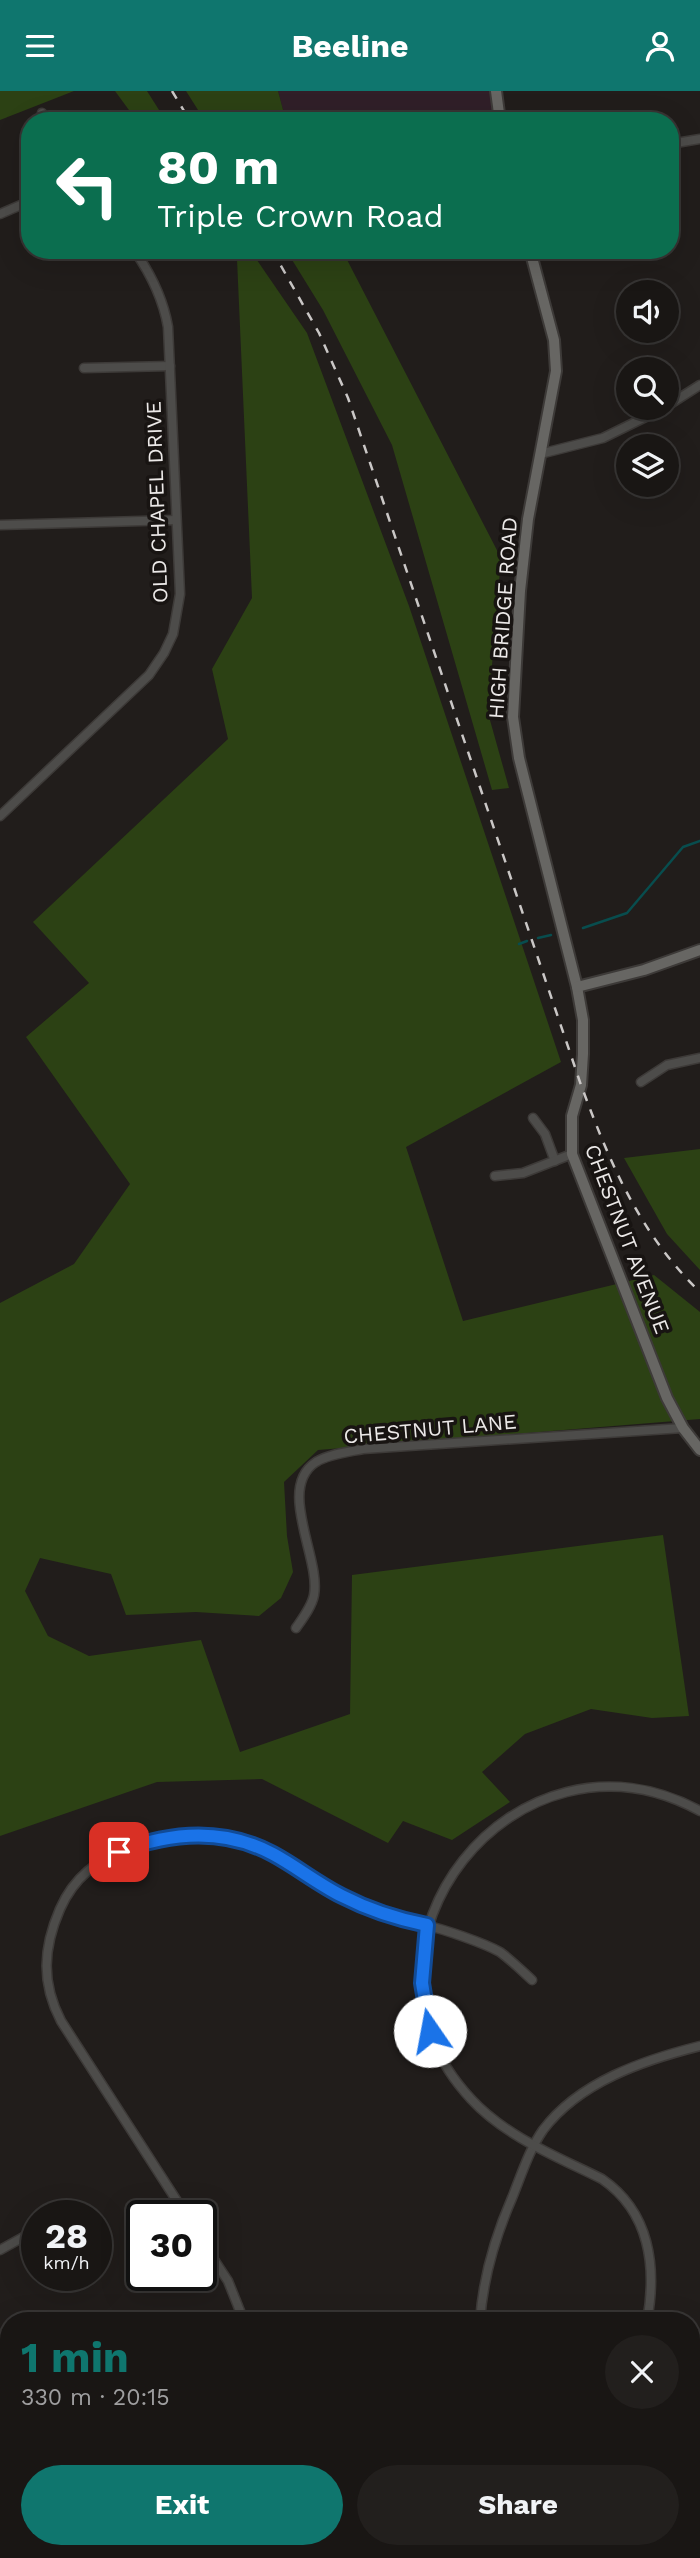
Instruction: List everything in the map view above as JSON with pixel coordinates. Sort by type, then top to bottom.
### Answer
[{"type":"street","points":[[496,91],[499,112]]},
{"type":"street","points":[[679,142],[700,139]]},
{"type":"street","points":[[0,213],[21,205]]},
{"type":"street","name":"OLD CHAPEL DRIVE","points":[[0,816],[149,675],[173,633],[180,580],[165,310],[155,284],[140,259]]},
{"type":"street","name":"HIGH BRIDGE ROAD","points":[[532,259],[549,319],[556,361],[553,396],[528,519],[521,579],[513,717],[519,758],[577,987]]},
{"type":"street","points":[[84,368],[170,366]]},
{"type":"street","points":[[679,398],[700,385]]},
{"type":"street","points":[[540,454],[603,438],[639,420]]},
{"type":"street","points":[[0,525],[176,520]]},
{"type":"street","points":[[577,987],[700,950]]},
{"type":"street","name":"CHESTNUT AVENUE","points":[[577,987],[583,1020],[583,1054],[581,1085],[572,1116],[572,1154],[667,1398],[683,1428],[700,1450]]},
{"type":"street","points":[[641,1082],[667,1065],[700,1058]]},
{"type":"street","points":[[533,1118],[545,1134],[555,1161]]},
{"type":"street","points":[[495,1176],[523,1173],[572,1154]]},
{"type":"street","name":"CHESTNUT LANE","points":[[296,1628],[313,1601],[314,1594],[313,1565],[299,1510],[299,1495],[305,1475],[315,1463],[363,1449],[683,1428]]},
{"type":"street","points":[[648,2312],[652,2284],[651,2263],[648,2245],[635,2214],[615,2188],[534,2145],[498,2122],[471,2100],[439,2054],[430,2031],[423,1996],[422,1971],[427,1925],[447,1884],[475,1845],[513,1815],[549,1797],[588,1787],[629,1787],[665,1794],[700,1811]]},
{"type":"street","points":[[176,2200],[61,2021],[47,1988],[47,1961],[52,1930],[62,1904],[74,1884],[98,1862],[138,1844],[163,1837],[212,1836],[233,1839],[272,1854],[360,1905],[397,1919],[427,1925],[497,1951],[532,1980]]},
{"type":"street","points":[[481,2312],[487,2271],[498,2233],[534,2145],[542,2132],[565,2108],[601,2083],[657,2057],[700,2046]]},
{"type":"street","points":[[0,2250],[21,2238]]},
{"type":"street","points":[[217,2264],[228,2281],[240,2312]]},
{"type":"shaded area","points":[[278,91],[490,91],[493,112],[284,112]]},
{"type":"green space","points":[[0,91],[74,91],[0,120]]},
{"type":"green space","points":[[115,91],[147,91],[160,112],[130,112]]},
{"type":"green space","points":[[186,91],[278,91],[284,112],[199,112]]},
{"type":"green space","points":[[237,259],[256,259],[307,333],[409,606],[561,1062],[406,1147],[463,1321],[654,1275],[700,1312],[700,1419],[318,1450],[284,1482],[287,1536],[293,1572],[281,1598],[259,1616],[196,1612],[126,1615],[111,1574],[40,1558],[25,1591],[48,1636],[89,1656],[201,1640],[240,1752],[350,1714],[352,1575],[663,1535],[689,1716],[652,1718],[591,1709],[525,1734],[482,1772],[510,1802],[452,1840],[403,1821],[388,1843],[262,1779],[157,1782],[0,1836],[0,1303],[74,1264],[130,1184],[26,1037],[89,983],[33,922],[228,739],[212,669],[252,598]]},
{"type":"green space","points":[[292,259],[347,259],[501,558],[488,713],[509,788],[492,790],[392,445],[323,310]]},
{"type":"green space","points":[[700,1149],[700,1270],[667,1234],[624,1158]]},
{"type":"waterway","points":[[583,928],[627,913],[683,847],[700,841]]},
{"type":"waterway","points":[[538,938],[551,935]]},
{"type":"waterway","points":[[519,944],[527,941]]},
{"type":"railway","points":[[172,91],[185,112]]},
{"type":"railway","points":[[277,259],[319,333],[348,398],[581,1085],[603,1142],[643,1221],[660,1246],[700,1292]]},
{"type":"route","points":[[119,1852],[163,1837],[187,1835],[233,1839],[272,1854],[360,1905],[397,1919],[427,1925],[422,1983],[430,2031]]}]
